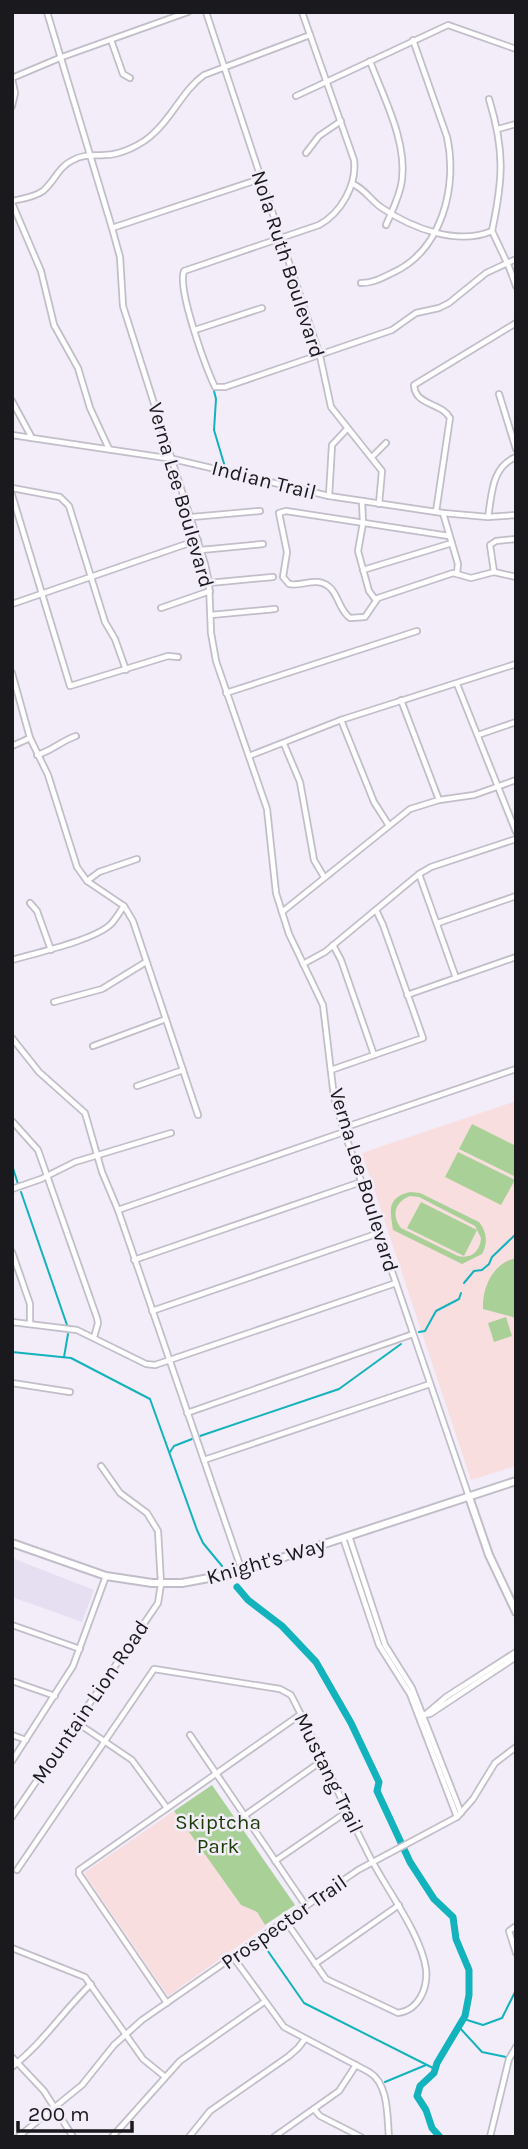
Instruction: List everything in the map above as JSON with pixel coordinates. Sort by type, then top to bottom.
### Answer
[{"type":"main road","name":"Knight's Way","points":[[12,1544],[106,1576],[161,1584],[195,1582],[242,1571],[516,1481]]},
{"type":"main road","points":[[469,1497],[489,1555],[516,1612]]},
{"type":"street","name":"Verna Lee Boulevard","points":[[47,12],[120,257],[123,306],[201,550],[209,583],[214,653],[267,809],[276,893],[289,934],[323,1005],[334,1097],[469,1497]]},
{"type":"street","points":[[12,106],[15,93],[12,79],[62,57],[188,12]]},
{"type":"street","name":"Nola Ruth Boulevard","points":[[206,12],[320,356],[331,407],[382,471],[379,504]]},
{"type":"street","points":[[302,12],[354,160],[353,184],[331,217],[319,225],[184,271],[183,289],[217,388],[392,330],[416,313],[449,303],[486,273],[516,259]]},
{"type":"street","points":[[296,96],[443,26],[452,25],[516,50]]},
{"type":"street","points":[[109,449],[89,408],[78,368],[54,326],[41,271],[12,202],[45,189],[66,163],[89,154],[116,153],[148,138],[198,79],[310,35]]},
{"type":"street","points":[[111,40],[123,74],[130,78]]},
{"type":"street","points":[[361,283],[379,279],[411,263],[435,233],[450,185],[450,151],[413,40]]},
{"type":"street","points":[[370,61],[398,138],[403,160],[402,180],[386,225]]},
{"type":"street","points":[[489,99],[502,154],[501,186],[492,231],[516,286]]},
{"type":"street","points":[[306,153],[319,136],[341,121]]},
{"type":"street","points":[[498,129],[516,124]]},
{"type":"street","points":[[112,228],[260,179]]},
{"type":"street","points":[[353,184],[365,191],[378,205],[435,233],[451,236],[477,235],[492,231]]},
{"type":"street","points":[[195,330],[262,308]]},
{"type":"street","points":[[436,512],[450,418],[442,409],[418,398],[414,385],[516,323]]},
{"type":"street","points":[[499,394],[516,449]]},
{"type":"street","points":[[12,401],[33,438]]},
{"type":"street","points":[[329,496],[332,445],[347,429]]},
{"type":"street","name":"Indian Trail","points":[[12,435],[173,459],[329,496],[379,504],[488,517],[516,515]]},
{"type":"street","points":[[372,457],[386,443]]},
{"type":"street","points":[[488,517],[495,478],[504,464],[516,457]]},
{"type":"street","points":[[12,488],[53,495],[69,506],[105,622],[115,639],[126,670]]},
{"type":"street","points":[[12,495],[70,686],[167,656],[177,657]]},
{"type":"street","points":[[362,501],[363,523],[358,544],[369,591],[375,599]]},
{"type":"street","points":[[192,517],[260,511]]},
{"type":"street","points":[[449,536],[286,511],[280,512],[278,517],[287,552],[283,577],[289,584],[314,582],[329,587],[346,616],[355,620],[369,614],[375,599],[457,573],[477,577],[494,572],[516,577]]},
{"type":"street","points":[[443,513],[458,564],[457,573]]},
{"type":"street","points":[[494,572],[490,545],[496,541],[516,539]]},
{"type":"street","points":[[12,604],[198,541]]},
{"type":"street","points":[[363,570],[452,543]]},
{"type":"street","points":[[201,550],[262,544]]},
{"type":"street","points":[[209,583],[273,577]]},
{"type":"street","points":[[161,608],[210,591]]},
{"type":"street","points":[[211,615],[275,609]]},
{"type":"street","points":[[226,693],[417,631]]},
{"type":"street","points":[[249,756],[341,720],[516,664]]},
{"type":"street","points":[[12,673],[30,738],[48,775],[77,867],[88,881],[124,906],[133,921],[198,1115]]},
{"type":"street","points":[[457,684],[516,832]]},
{"type":"street","points":[[401,700],[439,800]]},
{"type":"street","points":[[341,720],[374,802],[388,824]]},
{"type":"street","points":[[478,735],[516,722]]},
{"type":"street","points":[[37,755],[51,751],[63,741],[76,736]]},
{"type":"street","points":[[12,746],[30,738]]},
{"type":"street","points":[[285,744],[300,782],[314,860],[324,877]]},
{"type":"street","points":[[282,912],[388,824],[410,809],[439,800],[474,795],[516,780]]},
{"type":"street","points":[[303,964],[333,945],[419,874],[432,867],[516,839]]},
{"type":"street","points":[[88,881],[99,872],[137,859]]},
{"type":"street","points":[[419,874],[456,978]]},
{"type":"street","points":[[438,923],[516,896]]},
{"type":"street","points":[[30,903],[37,911],[51,950]]},
{"type":"street","points":[[12,960],[51,950],[103,930],[112,923],[124,906]]},
{"type":"street","points":[[331,1070],[423,1038],[376,910]]},
{"type":"street","points":[[333,945],[341,960],[374,1055]]},
{"type":"street","points":[[407,995],[516,957]]},
{"type":"street","points":[[54,1002],[102,989],[146,962]]},
{"type":"street","points":[[93,1046],[166,1019]]},
{"type":"street","points":[[12,1038],[45,1078],[85,1113],[242,1571]]},
{"type":"street","points":[[118,1210],[516,1069]]},
{"type":"street","points":[[137,1086],[183,1070]]},
{"type":"street","points":[[12,1121],[38,1150],[48,1176],[99,1323],[94,1337]]},
{"type":"street","points":[[12,1189],[48,1176],[75,1162],[171,1133]]},
{"type":"street","points":[[134,1260],[361,1182]]},
{"type":"street","points":[[152,1311],[379,1233]]},
{"type":"street","points":[[12,1252],[30,1304],[30,1324]]},
{"type":"street","points":[[12,1322],[77,1330],[146,1364],[155,1365],[396,1283]]},
{"type":"street","points":[[187,1413],[413,1334]]},
{"type":"street","points":[[12,1383],[70,1392]]},
{"type":"street","points":[[204,1460],[430,1384]]},
{"type":"street","points":[[101,1466],[120,1493],[147,1513],[154,1523],[160,1539],[161,1584]]},
{"type":"street","points":[[346,1537],[382,1650],[422,1715],[459,1815]]},
{"type":"street","points":[[12,1761],[73,1667],[106,1576]]},
{"type":"street","name":"Mountain Lion Road","points":[[12,1816],[158,1603],[161,1584]]},
{"type":"street","points":[[12,1625],[80,1649]]},
{"type":"street","points":[[422,1715],[516,1652]]},
{"type":"street","points":[[422,1715],[430,1714],[516,1657]]},
{"type":"street","name":"Mustang Trail","points":[[17,1870],[151,1672],[157,1668],[280,1689],[291,1695],[372,1861],[399,1905],[425,1961],[423,1993],[411,2009],[398,2013],[326,1979],[285,1920]]},
{"type":"street","points":[[12,1681],[55,1696]]},
{"type":"street","points":[[167,2003],[78,1872],[301,1714]]},
{"type":"street","points":[[75,1721],[136,1763],[167,1808]]},
{"type":"street","points":[[12,1735],[26,1740]]},
{"type":"street","points":[[190,1735],[306,1906]]},
{"type":"street","name":"Prospector Trail","points":[[18,2137],[82,2085],[125,2034],[167,2003],[372,1861],[459,1815],[473,1799],[495,1763],[516,1746]]},
{"type":"street","points":[[244,1816],[323,1760]]},
{"type":"street","points":[[275,1861],[348,1811]]},
{"type":"street","points":[[315,1964],[399,1905]]},
{"type":"street","points":[[516,1926],[509,1931],[516,1953]]},
{"type":"street","points":[[12,1948],[80,1974],[91,1984],[143,2059],[164,2076]]},
{"type":"street","points":[[233,1957],[284,2028],[374,2075],[381,2084],[389,2137]]},
{"type":"street","points":[[12,2067],[38,2045],[63,2013],[91,1984]]},
{"type":"street","points":[[112,2137],[180,2061],[264,2002]]},
{"type":"street","points":[[189,2137],[210,2111],[289,2056],[304,2039]]},
{"type":"street","points":[[490,2137],[509,2059],[516,2047]]},
{"type":"street","points":[[12,2057],[55,2107],[73,2137]]},
{"type":"street","points":[[274,2137],[346,2084],[356,2065]]},
{"type":"street","points":[[314,2109],[320,2116],[361,2137]]},
{"type":"shaded area","points":[[516,1101],[516,1466],[471,1480],[362,1153]]},
{"type":"shaded area","points":[[12,1558],[94,1590],[82,1622],[12,1597]]},
{"type":"shaded area","points":[[174,1811],[241,1905],[257,1912],[266,1926],[168,1996],[84,1873]]},
{"type":"green space","points":[[472,1124],[516,1146],[516,1177],[459,1149]]},
{"type":"green space","points":[[458,1152],[515,1180],[501,1205],[445,1177]]},
{"type":"green space","points":[[420,1193],[479,1222],[486,1238],[482,1254],[462,1264],[393,1230],[391,1206],[402,1195]],"holes":[[[410,1196],[419,1197],[475,1226],[481,1238],[477,1251],[471,1255],[458,1256],[401,1228],[395,1214],[398,1205]]]},
{"type":"green space","points":[[421,1202],[477,1230],[464,1256],[407,1228]]},
{"type":"green space","points":[[516,1258],[516,1318],[483,1309],[484,1292],[490,1277],[501,1265]]},
{"type":"green space","points":[[506,1317],[512,1336],[494,1342],[488,1323]]},
{"type":"green space","name":"Skiptcha Park","points":[[212,1785],[295,1905],[265,1925],[257,1912],[241,1905],[174,1811]]},
{"type":"waterway","points":[[214,391],[214,430],[225,467]]},
{"type":"waterway","points":[[12,1165],[18,1184]]},
{"type":"waterway","points":[[21,1192],[67,1325]]},
{"type":"waterway","points":[[464,1283],[474,1271],[482,1270],[489,1264],[492,1257],[516,1234]]},
{"type":"waterway","points":[[419,1332],[425,1331],[436,1311],[459,1299],[461,1293]]},
{"type":"waterway","points":[[64,1357],[68,1334]]},
{"type":"waterway","points":[[200,1436],[339,1389],[401,1344]]},
{"type":"waterway","points":[[12,1352],[71,1358],[150,1399],[197,1530],[203,1543],[222,1566]]},
{"type":"waterway","points":[[170,1452],[174,1446],[192,1439]]},
{"type":"waterway","points":[[237,1587],[248,1600],[282,1626],[316,1662],[351,1723],[379,1782],[377,1791],[410,1862],[434,1899],[453,1917],[456,1939],[469,1970],[469,1995],[465,2016],[437,2063],[434,2073],[420,2086],[417,2096],[426,2110],[432,2128],[440,2137]]},
{"type":"waterway","points":[[263,1944],[304,2003],[435,2069]]},
{"type":"waterway","points":[[464,2019],[483,2025],[502,2018],[516,1990]]},
{"type":"waterway","points":[[459,2027],[482,2052],[506,2057]]},
{"type":"waterway","points":[[385,2082],[426,2065]]}]
